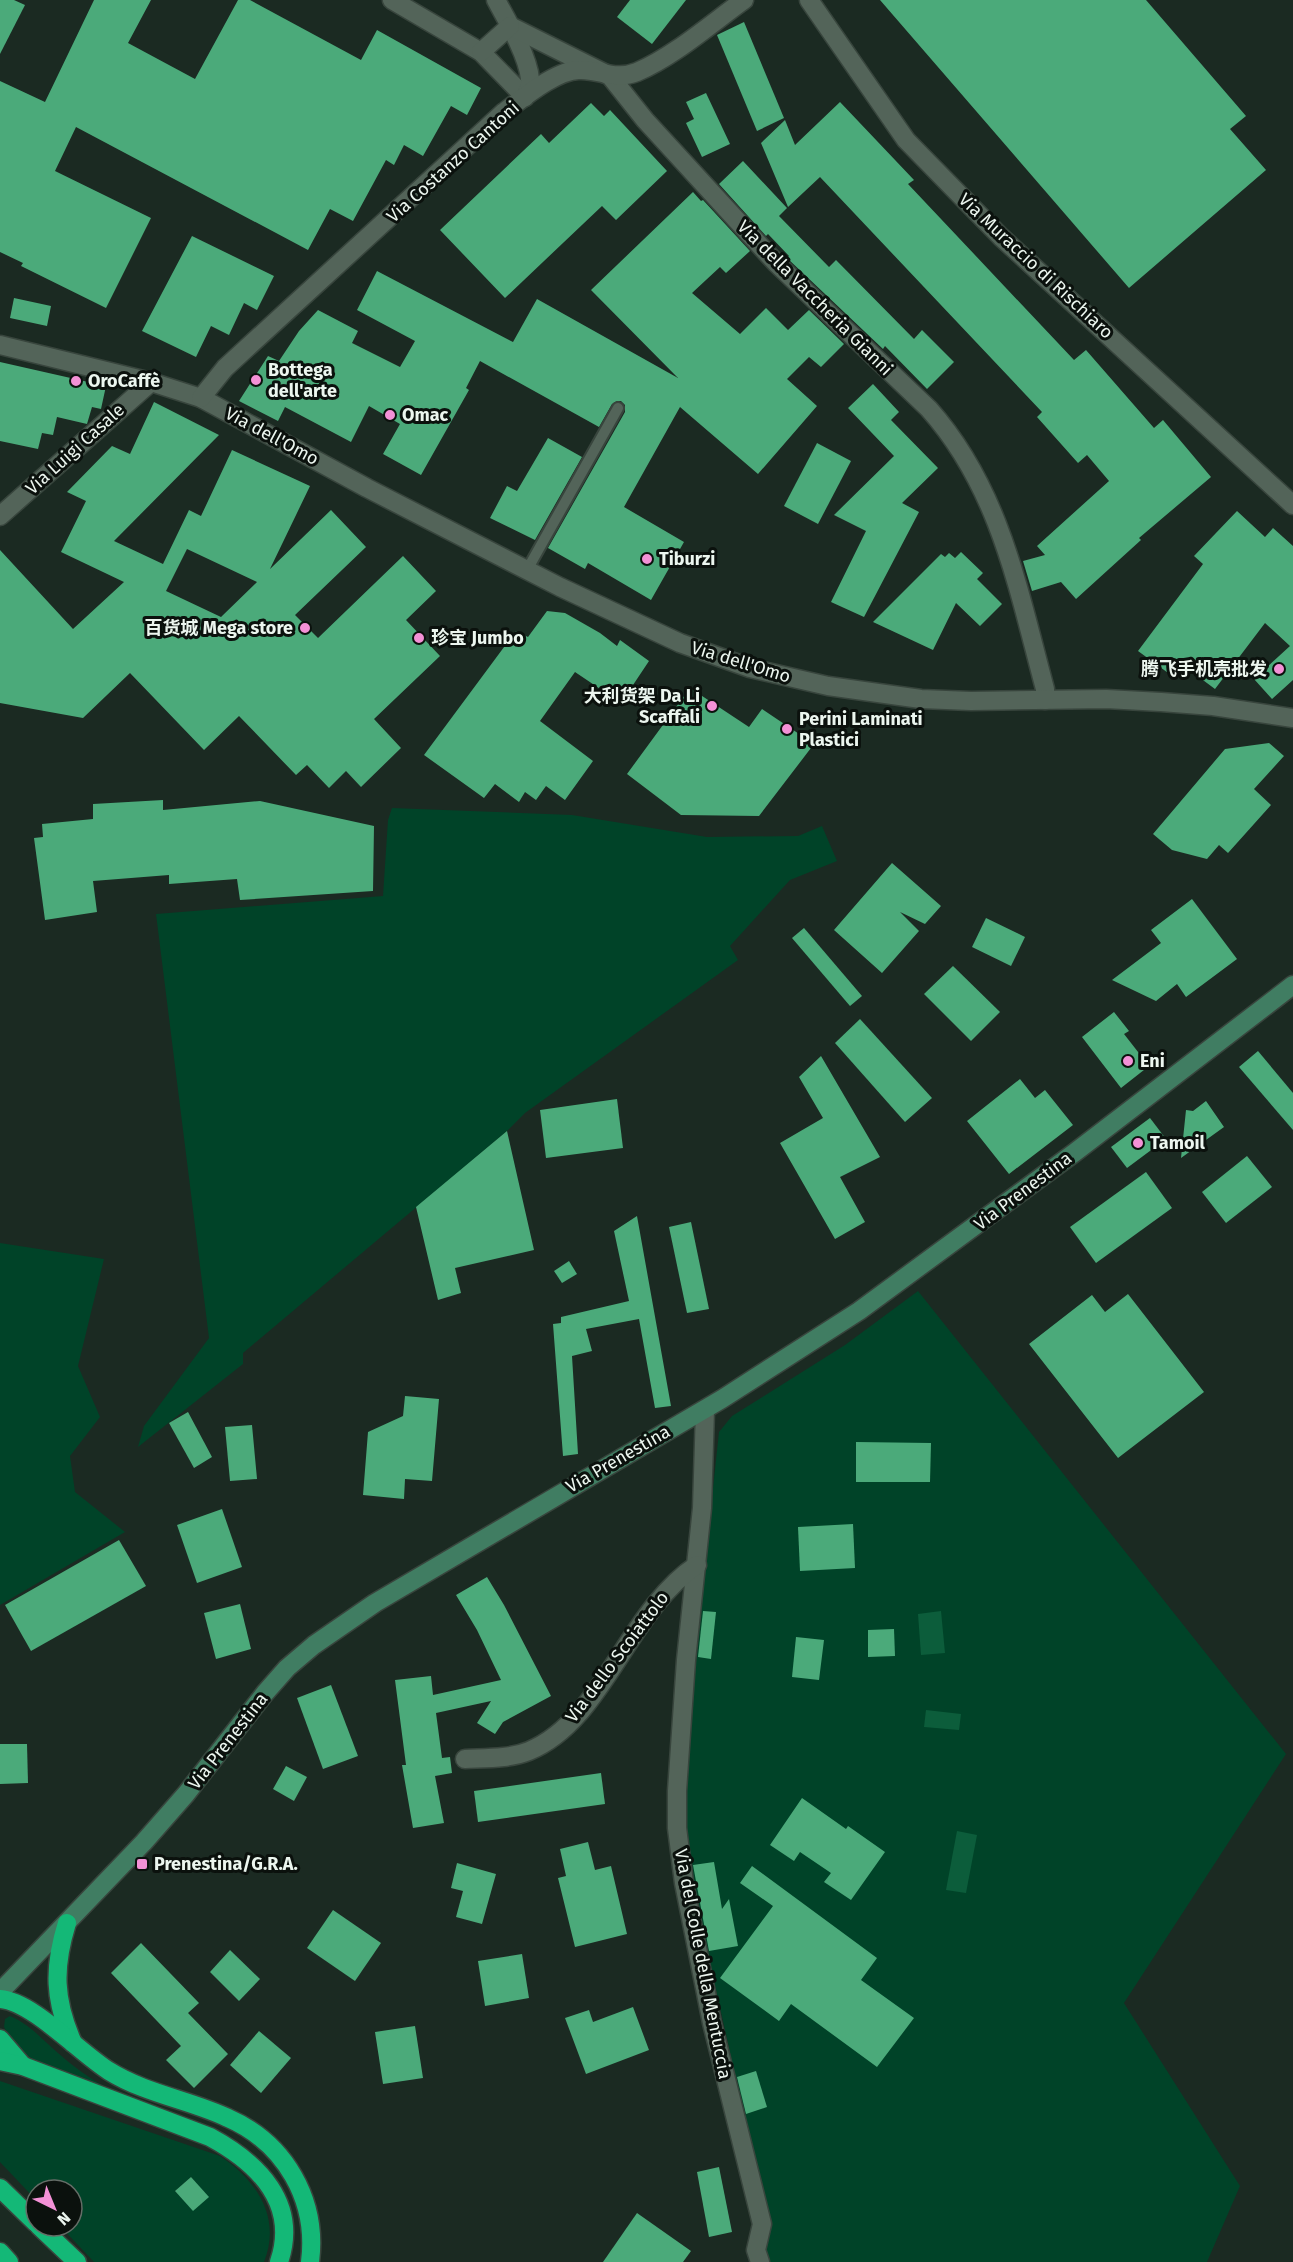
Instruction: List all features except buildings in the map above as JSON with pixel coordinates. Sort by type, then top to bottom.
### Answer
[{"type":"highway","points":[[67,1923],[58,1959],[57,1988],[64,2022],[74,2044]]},
{"type":"highway","points":[[0,1999],[8,2000],[27,2009],[112,2073],[152,2091],[229,2118],[250,2130],[269,2145],[293,2175],[307,2204],[312,2241],[310,2262]]},
{"type":"highway","points":[[0,2039],[23,2066]]},
{"type":"highway","points":[[0,2061],[23,2066],[231,2148],[249,2162],[268,2183],[280,2209],[284,2224],[279,2262]]},
{"type":"highway","points":[[0,2188],[24,2211]]},
{"type":"highway","points":[[51,2238],[75,2262]]},
{"type":"highway","points":[[0,2252],[9,2262]]},
{"type":"main road","name":"Via Prenestina","points":[[0,1992],[114,1875],[186,1794],[255,1704],[300,1656],[324,1636],[375,1603],[705,1410],[810,1345],[912,1274],[1293,985]]},
{"type":"street","points":[[392,0],[481,52],[525,97],[530,85],[529,75],[510,26],[496,0]]},
{"type":"street","name":"Via Costanzo Cantoni","points":[[201,398],[225,368],[504,112],[549,81],[572,71],[579,70],[610,76],[637,72],[654,63],[744,0]]},
{"type":"street","name":"Via Muraccio di Rischiaro","points":[[809,0],[906,140],[1001,237],[1293,505]]},
{"type":"street","points":[[481,52],[510,26]]},
{"type":"street","name":"Via della Vaccheria Gianni","points":[[510,26],[610,76],[645,120],[769,255],[947,430],[966,457],[987,497],[1003,537],[1045,689],[1045,700]]},
{"type":"street","name":"Via dell'Omo","points":[[0,345],[151,382],[201,398],[527,570],[657,633],[756,670],[865,692],[921,699],[971,701],[1106,699],[1213,706],[1293,718]]},
{"type":"street","name":"Via Luigi Casale","points":[[0,516],[151,382]]},
{"type":"street","name":"Via del Colle della Mentuccia","points":[[705,1410],[702,1496],[686,1660],[677,1791],[679,1851],[712,2023],[762,2224],[756,2250],[760,2262]]},
{"type":"street","name":"Via dello Scoiattolo","points":[[465,1759],[519,1754],[555,1736],[572,1721],[590,1699],[653,1605],[674,1582],[696,1565]]},
{"type":"lane","points":[[527,570],[618,408]]},
{"type":"shaded area","points":[[392,808],[572,815],[707,837],[798,836],[822,826],[837,861],[790,880],[730,946],[738,960],[525,1113],[507,1131],[243,1353],[243,1364],[138,1447],[144,1426],[209,1338],[156,914],[383,896],[388,820]]},
{"type":"shaded area","points":[[0,1243],[104,1259],[78,1366],[100,1417],[70,1456],[75,1492],[125,1532],[0,1605]]},
{"type":"shaded area","points":[[918,1291],[1286,1754],[1124,2003],[1240,2186],[1207,2262],[764,2262],[764,2204],[686,1856],[685,1785],[719,1432],[732,1416],[845,1345]]},
{"type":"shaded area","points":[[941,1611],[945,1653],[921,1655],[918,1614]]},
{"type":"shaded area","points":[[926,1710],[961,1714],[959,1730],[924,1727]]},
{"type":"shaded area","points":[[957,1831],[977,1835],[966,1893],[946,1890]]},
{"type":"shaded area","points":[[10,2016],[32,2030],[79,2070],[123,2097],[42,2066],[28,2056],[9,2036],[4,2027],[5,2019]]},
{"type":"shaded area","points":[[0,2081],[220,2156],[245,2176],[262,2201],[270,2230],[269,2246],[264,2262],[94,2262],[71,2238],[84,2238],[84,2178],[24,2178],[24,2187],[0,2162]],"holes":[[[191,2177],[208,2197],[193,2210],[175,2191]]]},
{"type":"place","name":"Bottega dell'arte","points":[[256,380]]},
{"type":"place","name":"OroCaffè","points":[[76,381]]},
{"type":"place","name":"Omac","points":[[390,415]]},
{"type":"place","name":"Tiburzi","points":[[647,559]]},
{"type":"place","name":"百货城 Mega store","points":[[305,628]]},
{"type":"place","name":"珍宝 Jumbo","points":[[419,638]]},
{"type":"place","name":"腾飞手机壳批发","points":[[1279,669]]},
{"type":"place","name":"大利货架 Da Li Scaffali","points":[[712,706]]},
{"type":"place","name":"Perini Laminati Plastici","points":[[787,729]]},
{"type":"place","name":"Eni","points":[[1128,1061]]},
{"type":"place","name":"Tamoil","points":[[1138,1143]]},
{"type":"place","name":"Prenestina/G.R.A.","points":[[142,1864]]}]
